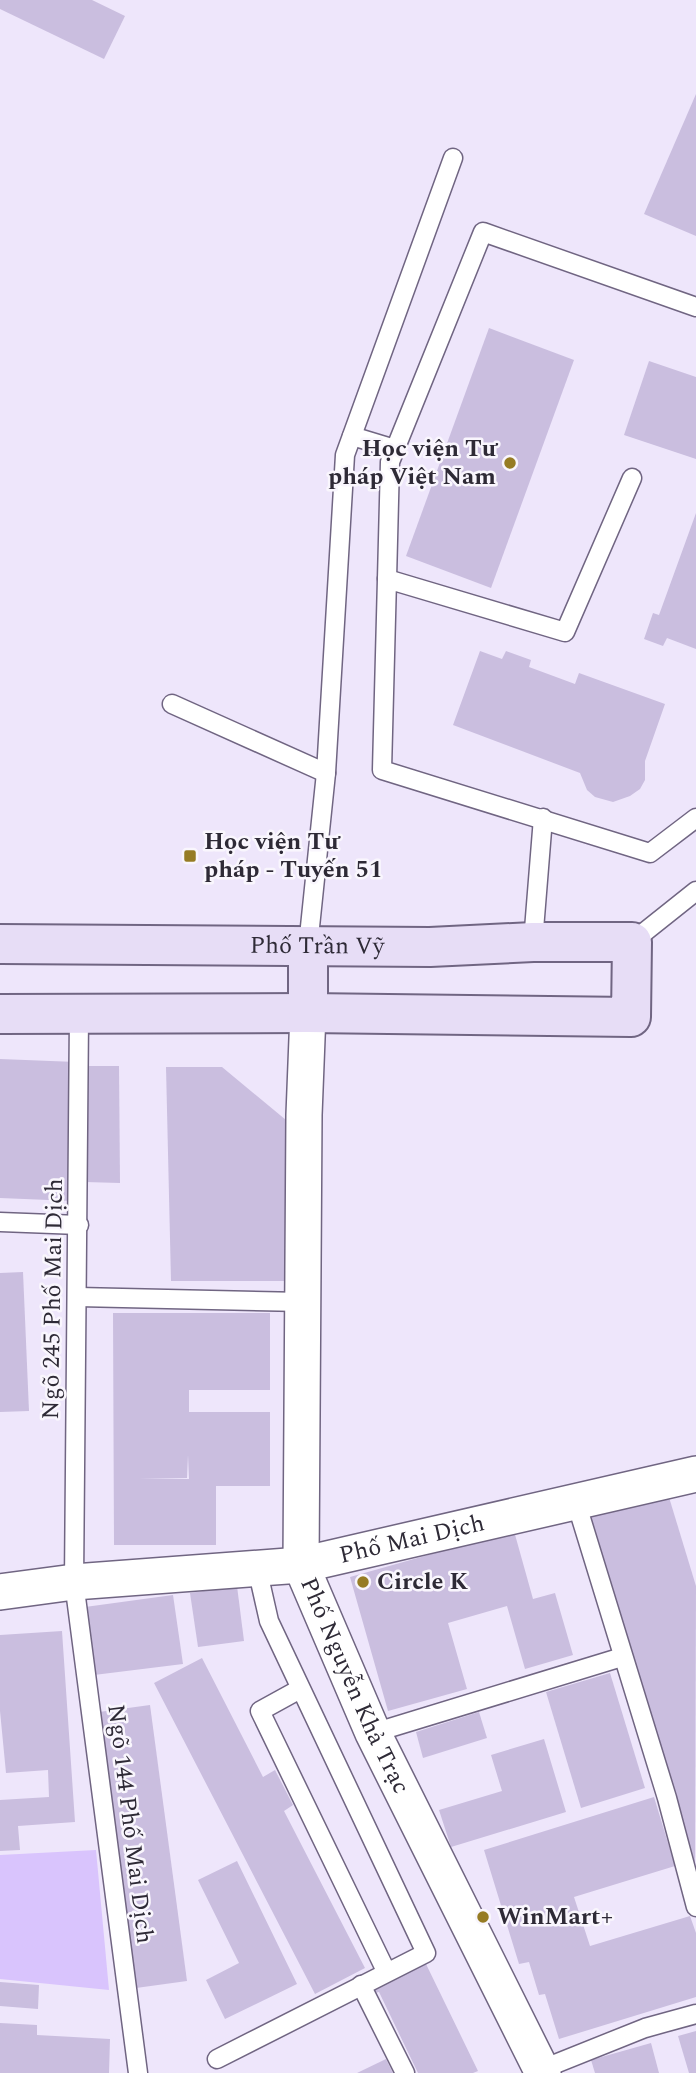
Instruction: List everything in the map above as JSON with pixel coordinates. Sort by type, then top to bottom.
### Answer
[{"type":"main road","name":"Phố Trần Vỹ","points":[[0,944],[430,947],[533,942],[632,942]]},
{"type":"main road","points":[[0,1014],[79,1016],[308,1013],[631,1017],[632,942]]},
{"type":"main road","points":[[308,946],[308,1013]]},
{"type":"street","name":"Phố Nguyễn Khả Trạc","points":[[308,1013],[303,1115],[301,1565],[373,1733],[539,2072]]},
{"type":"street","name":"Phố Mai Dịch","points":[[0,1592],[74,1582],[301,1565],[696,1474]]},
{"type":"lane","points":[[308,946],[326,774],[345,455],[453,158]]},
{"type":"lane","points":[[696,307],[483,232],[390,462],[382,770],[650,853],[696,818]]},
{"type":"lane","points":[[352,436],[395,449]]},
{"type":"lane","points":[[387,579],[565,632],[632,478]]},
{"type":"lane","points":[[172,704],[326,774]]},
{"type":"lane","points":[[533,942],[543,818]]},
{"type":"lane","points":[[632,942],[696,891]]},
{"type":"lane","name":"Ngõ 245 Phố Mai Dịch","points":[[74,1582],[79,1016]]},
{"type":"lane","points":[[0,1222],[79,1225]]},
{"type":"lane","points":[[78,1297],[303,1302]]},
{"type":"lane","points":[[576,1502],[667,1798],[696,1907]]},
{"type":"lane","points":[[217,2059],[426,1953],[269,1620],[257,1569]]},
{"type":"lane","name":"Ngõ 144 Phố Mai Dịch","points":[[74,1582],[138,2073]]},
{"type":"lane","points":[[373,1733],[622,1657]]},
{"type":"lane","points":[[300,1689],[260,1711],[386,1971]]},
{"type":"lane","points":[[361,1984],[405,2073]]},
{"type":"lane","points":[[539,2072],[645,2028],[696,2014]]},
{"type":"shaded area","points":[[96,1850],[109,1990],[0,1979],[0,1855]]},
{"type":"building","points":[[0,0],[92,0],[125,16],[104,59],[0,9]]},
{"type":"building","points":[[696,94],[696,236],[644,214]]},
{"type":"building","points":[[489,328],[574,360],[491,588],[406,556]]},
{"type":"building","points":[[649,361],[696,377],[696,459],[624,435]]},
{"type":"building","points":[[696,513],[696,649],[667,638],[663,646],[644,639],[653,613],[659,615]]},
{"type":"building","points":[[480,651],[502,659],[506,651],[531,660],[529,667],[575,684],[579,673],[665,704],[645,761],[645,780],[640,789],[613,802],[595,797],[587,790],[580,773],[453,725]]},
{"type":"building","points":[[0,1059],[76,1062],[73,1201],[0,1198]]},
{"type":"building","points":[[85,1066],[119,1066],[120,1183],[85,1182]]},
{"type":"building","points":[[166,1067],[222,1067],[286,1120],[287,1281],[171,1281]]},
{"type":"building","points":[[23,1272],[29,1411],[0,1412],[0,1273]]},
{"type":"building","points":[[113,1313],[270,1313],[270,1390],[189,1390],[189,1412],[270,1412],[270,1486],[216,1486],[216,1545],[114,1545]],"holes":[[[188,1455],[189,1479],[139,1479],[187,1478]]]},
{"type":"building","points":[[668,1494],[696,1586],[695,1866],[589,1518]]},
{"type":"building","points":[[514,1531],[533,1599],[555,1593],[573,1655],[525,1669],[507,1606],[448,1623],[467,1689],[388,1711],[350,1577]]},
{"type":"building","points":[[237,1586],[244,1641],[198,1647],[190,1593]]},
{"type":"building","points":[[173,1595],[183,1664],[94,1675],[85,1607]]},
{"type":"building","points":[[62,1631],[75,1822],[18,1826],[20,1850],[0,1851],[0,1800],[49,1797],[48,1770],[6,1773],[0,1711],[0,1635]]},
{"type":"building","points":[[202,1658],[263,1777],[275,1770],[293,1805],[284,1811],[365,1968],[315,1994],[154,1683]]},
{"type":"building","points":[[610,1673],[645,1788],[581,1808],[546,1692]]},
{"type":"building","points":[[150,1705],[187,1981],[136,1988],[99,1712]]},
{"type":"building","points":[[479,1712],[487,1738],[423,1758],[416,1732]]},
{"type":"building","points":[[544,1739],[566,1812],[451,1847],[439,1810],[502,1791],[491,1755]]},
{"type":"building","points":[[654,1797],[675,1866],[574,1897],[590,1946],[690,1916],[696,1933],[696,1997],[559,2039],[545,1994],[539,1995],[529,1962],[519,1964],[484,1850]]},
{"type":"building","points":[[237,1861],[297,1984],[225,2019],[206,1980],[239,1963],[198,1880]]},
{"type":"building","points":[[426,1964],[478,2071],[418,2073],[379,1992],[375,1993],[369,1986],[378,1982],[381,1986]]},
{"type":"building","points":[[0,1982],[39,1985],[38,2009],[0,2006]]},
{"type":"building","points":[[0,2023],[37,2025],[37,2035],[110,2039],[109,2073],[0,2073]]},
{"type":"building","points":[[696,2031],[696,2073],[689,2073],[678,2036]]},
{"type":"building","points":[[651,2043],[659,2073],[595,2073],[591,2060]]},
{"type":"building","points":[[386,2059],[393,2073],[357,2073]]},
{"type":"place","name":"Học viện Tư pháp Việt Nam","points":[[510,463]]},
{"type":"place","name":"Học viện Tư pháp - Tuyến 51","points":[[190,856]]},
{"type":"place","name":"Circle K","points":[[363,1582]]},
{"type":"place","name":"WinMart+","points":[[483,1917]]}]
